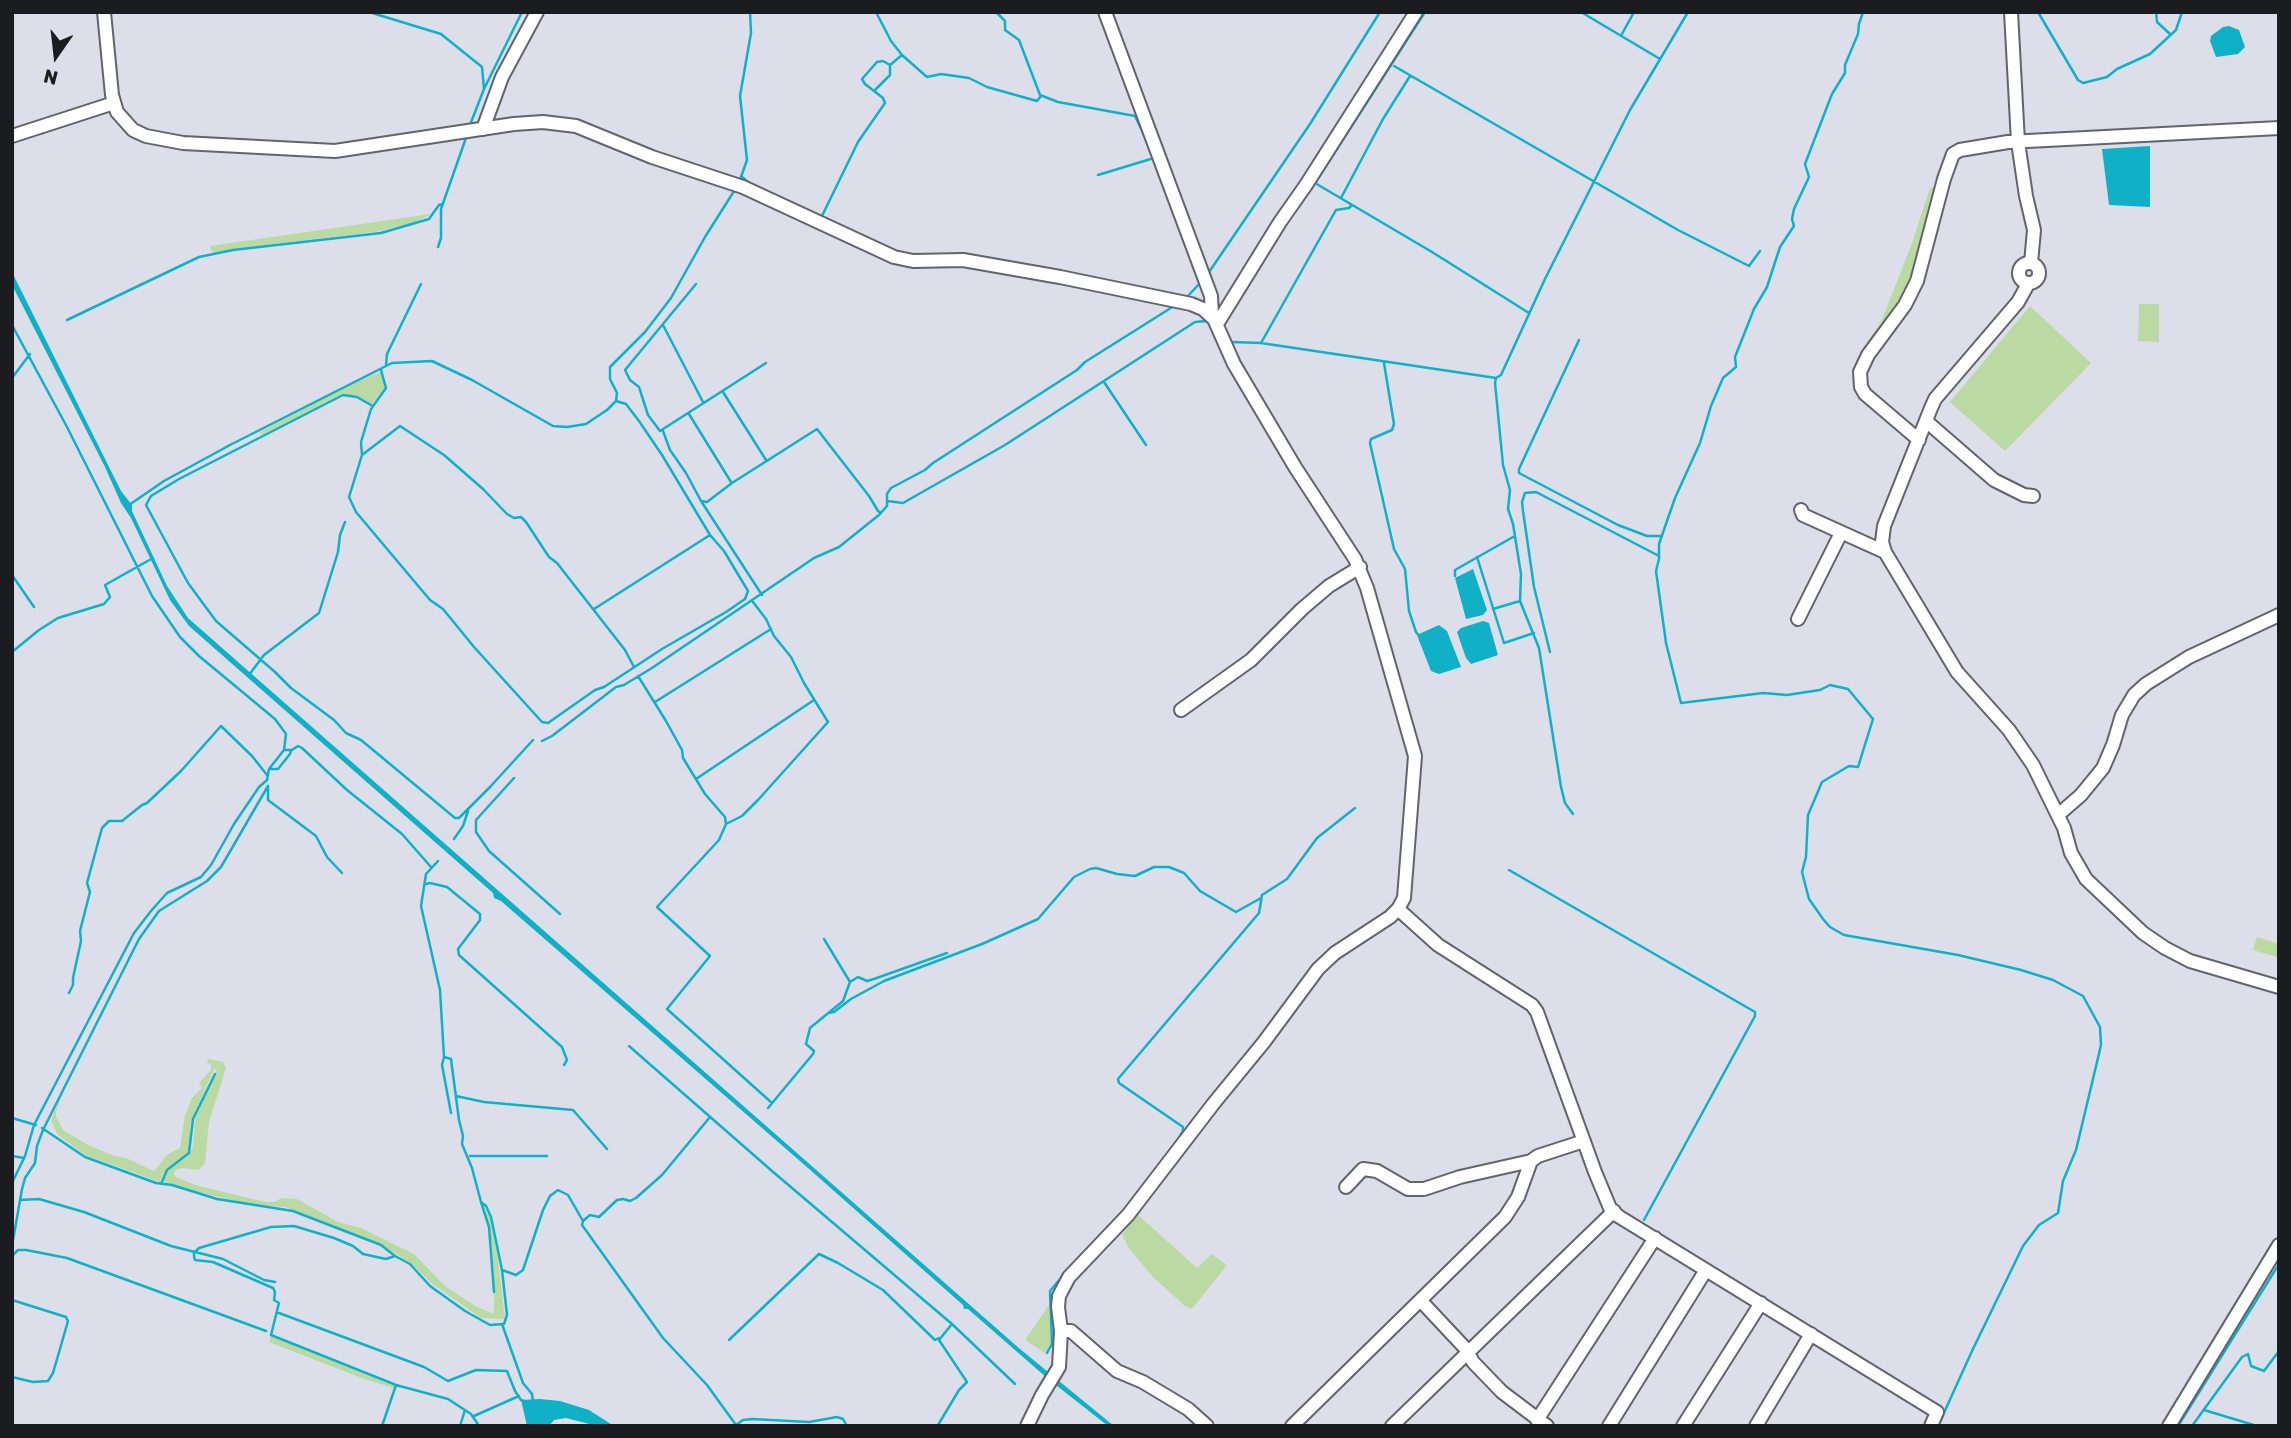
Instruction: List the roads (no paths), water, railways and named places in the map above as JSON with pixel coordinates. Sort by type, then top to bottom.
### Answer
[{"type":"street","points":[[104,12],[117,113],[133,130],[146,136],[184,143],[335,151],[543,122],[576,126],[652,157],[743,187],[894,257],[913,261],[963,260],[1060,276],[1191,304],[1214,320]]},
{"type":"street","points":[[483,129],[502,77],[537,12]]},
{"type":"street","points":[[1027,1426],[1059,1367],[1059,1296],[1069,1277],[1128,1215],[1318,969],[1335,953],[1398,909],[1404,898],[1415,756],[1360,567],[1234,364],[1214,320],[1211,296],[1105,12]]},
{"type":"street","points":[[1214,320],[1306,185],[1416,12]]},
{"type":"street","points":[[2011,12],[2018,142],[2034,230],[2031,263],[2024,264],[2019,274],[2021,280],[2028,284],[2018,302],[1936,399],[1884,526],[1882,542],[1885,552],[1957,672],[2009,730],[2034,765],[2058,816],[2071,853],[2086,879],[2143,933],[2190,961],[2279,987]]},
{"type":"street","points":[[12,136],[114,103]]},
{"type":"street","points":[[1919,440],[1865,394],[1861,387],[1860,372],[1868,355],[1905,304],[1917,281],[1953,155],[1959,150],[2018,142],[2279,128]]},
{"type":"street","points":[[1926,421],[1994,480],[2024,495],[2033,496]]},
{"type":"street","points":[[1801,510],[1803,514],[1841,533],[1885,552]]},
{"type":"street","points":[[1798,619],[1841,533]]},
{"type":"street","points":[[1181,710],[1251,660],[1302,609],[1329,586],[1360,567]]},
{"type":"street","points":[[2058,816],[2081,795],[2103,768],[2122,715],[2134,695],[2146,684],[2189,657],[2279,615]]},
{"type":"street","points":[[1398,909],[1438,945],[1532,1005],[1614,1211],[1937,1412],[1931,1426]]},
{"type":"street","points":[[1346,1187],[1363,1168],[1377,1171],[1408,1189],[1424,1189],[1460,1177],[1531,1161],[1538,1156],[1584,1141]]},
{"type":"street","points":[[1292,1426],[1505,1217],[1518,1197],[1531,1161]]},
{"type":"street","points":[[1392,1426],[1614,1211]]},
{"type":"street","points":[[1421,1301],[1466,1349],[1472,1363],[1542,1423],[1654,1238]]},
{"type":"street","points":[[2169,1426],[2279,1245]]},
{"type":"street","points":[[1608,1426],[1706,1270]]},
{"type":"street","points":[[1683,1426],[1761,1303]]},
{"type":"street","points":[[1061,1331],[1071,1331],[1118,1371],[1143,1382],[1188,1409],[1206,1426]]},
{"type":"street","points":[[1756,1426],[1811,1334]]},
{"type":"water","points":[[2229,26],[2239,30],[2245,47],[2238,54],[2216,57],[2210,41],[2211,36]]},
{"type":"water","points":[[2150,146],[2150,207],[2109,205],[2102,149]]},
{"type":"water","points":[[12,272],[121,491],[132,505],[132,511],[167,586],[188,618],[1020,1349],[1114,1426],[1108,1426],[1047,1378],[968,1309],[964,1309],[963,1305],[808,1168],[501,901],[494,898],[493,893],[189,626],[170,600],[12,285]]},
{"type":"water","points":[[1473,569],[1487,610],[1483,615],[1466,619],[1455,578]]},
{"type":"water","points":[[1483,621],[1489,623],[1498,655],[1471,664],[1466,658],[1457,632],[1461,628]]},
{"type":"water","points":[[1439,625],[1447,631],[1461,667],[1439,674],[1431,671],[1418,638],[1419,634]]},
{"type":"water","points":[[521,1400],[560,1401],[589,1410],[614,1426],[597,1426],[566,1418],[554,1420],[549,1426],[527,1426]]},
{"type":"waterway","points":[[369,12],[441,34],[482,67],[484,89]]},
{"type":"waterway","points":[[470,125],[484,89],[522,12]]},
{"type":"waterway","points":[[741,177],[747,160],[740,96],[751,33],[750,12]]},
{"type":"waterway","points":[[876,12],[891,41],[902,55],[927,77],[941,74],[969,78],[987,87],[1037,101],[1041,96]]},
{"type":"waterway","points":[[996,12],[1005,21],[1005,30],[1019,40],[1040,95],[1058,102],[1135,116],[1147,141]]},
{"type":"waterway","points":[[1207,275],[1310,124],[1380,12]]},
{"type":"waterway","points":[[1425,12],[1315,183],[1529,313]]},
{"type":"waterway","points":[[1581,12],[1660,59]]},
{"type":"waterway","points":[[1622,34],[1634,12]]},
{"type":"waterway","points":[[1573,814],[1565,803],[1561,787],[1539,648],[1520,601],[1521,574],[1508,509],[1510,490],[1503,465],[1495,383],[1630,110],[1688,12]]},
{"type":"waterway","points":[[1863,12],[1858,34],[1845,65],[1845,73],[1832,94],[1805,164],[1809,177],[1794,209],[1794,226],[1780,247],[1767,287],[1754,309],[1735,357],[1736,367],[1723,378],[1711,406],[1700,443],[1675,498],[1659,544],[1656,571],[1666,643],[1681,703],[1763,693],[1787,695],[1820,690],[1830,685],[1848,689],[1873,719],[1858,767],[1849,766],[1822,782],[1808,815],[1806,857],[1802,872],[1809,899],[1830,927],[1844,935],[1958,955],[2053,980],[2083,996],[2100,1027],[2101,1045],[2076,1150],[2063,1181],[2058,1213],[2039,1225],[2023,1246],[1938,1426]]},
{"type":"waterway","points":[[2038,12],[2078,80],[2083,83],[2107,77],[2117,69],[2150,54],[2176,30],[2182,12]]},
{"type":"waterway","points":[[2156,12],[2157,22],[2170,34]]},
{"type":"waterway","points":[[821,218],[858,142],[885,103],[862,79],[877,62],[883,61],[890,65],[902,55]]},
{"type":"waterway","points":[[875,90],[890,75],[890,65]]},
{"type":"waterway","points":[[1394,66],[1678,230],[1749,266],[1760,251]]},
{"type":"waterway","points":[[1341,198],[1383,119],[1410,76]]},
{"type":"waterway","points":[[438,247],[441,238],[441,209],[467,135]]},
{"type":"waterway","points":[[1098,175],[1154,158]]},
{"type":"waterway","points":[[741,176],[749,183]]},
{"type":"waterway","points":[[129,505],[164,481],[230,445],[392,363],[432,361],[472,380],[553,426],[586,424],[616,401],[617,393],[610,379],[610,367],[645,332],[671,298],[736,188]]},
{"type":"waterway","points":[[67,320],[199,257],[233,250],[381,233],[429,219],[439,205],[443,204]]},
{"type":"waterway","points":[[1261,343],[1336,210],[1352,205]]},
{"type":"waterway","points":[[1187,297],[1200,283]]},
{"type":"waterway","points":[[386,365],[387,354],[421,284]]},
{"type":"waterway","points":[[696,284],[625,370],[630,380],[639,387],[648,415],[660,431],[766,363]]},
{"type":"waterway","points":[[542,741],[616,687],[652,668],[814,558],[839,547],[887,506],[887,494],[891,488],[925,470],[1077,370],[1085,362],[1174,306]]},
{"type":"waterway","points":[[887,501],[903,503],[1005,445],[1195,322],[1207,321],[1210,325]]},
{"type":"waterway","points":[[12,325],[152,596],[180,637],[275,719],[286,734],[284,750],[292,750],[298,746],[302,748],[347,790],[402,834],[431,867]]},
{"type":"waterway","points":[[663,325],[703,402]]},
{"type":"waterway","points":[[1579,340],[1519,473],[1618,525],[1647,536],[1662,536]]},
{"type":"waterway","points":[[1232,342],[1261,343],[1496,378]]},
{"type":"waterway","points":[[12,378],[30,354]]},
{"type":"waterway","points":[[1384,363],[1394,424],[1392,430],[1371,439],[1370,443],[1394,549],[1405,569],[1409,611],[1419,636]]},
{"type":"waterway","points":[[381,370],[386,388],[371,409],[361,442],[362,455],[349,497],[356,512],[430,600],[443,609],[542,722],[548,723],[595,690],[726,612],[745,599],[748,591],[724,551],[710,535],[594,609]]},
{"type":"waterway","points":[[1104,382],[1146,445]]},
{"type":"waterway","points":[[723,392],[766,460]]},
{"type":"waterway","points":[[371,405],[357,397],[343,395],[179,479],[151,496],[146,505],[188,583],[216,621],[291,688],[334,720],[346,733],[361,740],[455,818],[459,818],[533,740]]},
{"type":"waterway","points":[[616,401],[626,404],[639,421],[710,535]]},
{"type":"waterway","points":[[689,414],[731,482]]},
{"type":"waterway","points":[[362,455],[400,426],[444,455],[507,514],[514,518],[521,517],[526,522],[549,557],[557,563],[625,650],[634,667]]},
{"type":"waterway","points":[[701,501],[707,502],[817,429],[881,513]]},
{"type":"waterway","points":[[663,431],[670,450],[762,595]]},
{"type":"waterway","points":[[1550,652],[1534,587],[1522,502],[1525,493],[1536,492],[1659,556]]},
{"type":"waterway","points":[[249,675],[264,655],[319,613],[345,522]]},
{"type":"waterway","points":[[1455,576],[1455,570],[1513,537]]},
{"type":"waterway","points":[[1477,557],[1504,643],[1534,633]]},
{"type":"waterway","points":[[12,652],[58,618],[104,604],[110,597],[105,585],[153,558]]},
{"type":"waterway","points":[[12,575],[34,607]]},
{"type":"waterway","points":[[1493,609],[1520,601]]},
{"type":"waterway","points":[[726,824],[742,816],[828,722],[791,657],[753,602]]},
{"type":"waterway","points":[[655,702],[771,629]]},
{"type":"waterway","points":[[638,676],[682,750],[683,758],[705,794],[725,817],[726,824],[719,840],[657,907],[710,956],[667,1009],[772,1103]]},
{"type":"waterway","points":[[696,779],[814,700]]},
{"type":"waterway","points":[[69,993],[73,985],[81,941],[80,931],[90,892],[87,883],[102,828],[109,821],[122,821],[147,803],[181,771],[221,726],[267,775]]},
{"type":"waterway","points":[[12,1183],[25,1156],[34,1125],[134,933],[167,893],[201,877],[211,865],[234,824],[259,787],[267,780],[269,769],[284,750]]},
{"type":"waterway","points":[[270,769],[278,769],[291,750]]},
{"type":"waterway","points":[[514,778],[476,820],[476,832],[489,851],[560,914]]},
{"type":"waterway","points":[[268,786],[268,800],[316,836],[327,857],[342,873]]},
{"type":"waterway","points":[[12,1246],[22,1189],[25,1178],[35,1163],[43,1130],[139,939],[159,911],[207,881],[221,867],[268,786]]},
{"type":"waterway","points":[[1176,1143],[1183,1127],[1119,1083],[1118,1079],[1259,913],[1262,895],[1287,879],[1317,838],[1355,808]]},
{"type":"waterway","points":[[454,839],[463,826],[468,811]]},
{"type":"waterway","points":[[438,861],[426,874],[421,906],[440,990],[444,1057],[451,1059],[462,1144],[481,1202],[491,1217],[502,1270],[507,1315],[504,1324],[490,1325],[465,1311],[430,1286],[410,1264],[395,1256],[386,1259],[363,1254],[353,1246],[334,1238],[294,1226],[271,1227],[199,1248],[194,1256],[195,1260],[213,1262],[273,1288],[274,1300],[279,1303],[271,1335],[396,1385],[448,1399],[471,1414],[479,1426]]},
{"type":"waterway","points":[[828,1013],[834,1012],[884,981],[982,944],[1038,919],[1074,877],[1090,869],[1135,876],[1154,867],[1169,867],[1184,873],[1200,891],[1236,912],[1261,898]]},
{"type":"waterway","points":[[1509,870],[1755,1012],[1644,1220]]},
{"type":"waterway","points":[[426,884],[447,887],[480,914],[480,920],[458,949],[459,955],[562,1047],[567,1060],[564,1065]]},
{"type":"waterway","points":[[768,1108],[813,1054],[814,1051],[806,1044],[810,1028],[843,1001],[850,982],[824,939]]},
{"type":"waterway","points":[[850,982],[858,977],[867,981],[874,979],[947,953]]},
{"type":"waterway","points":[[629,1046],[952,1324],[1015,1384]]},
{"type":"waterway","points":[[444,1057],[442,1065],[451,1113]]},
{"type":"waterway","points":[[161,1184],[167,1170],[189,1153],[193,1119],[215,1074]]},
{"type":"waterway","points":[[456,1096],[484,1102],[573,1110],[607,1149]]},
{"type":"waterway","points":[[583,1221],[590,1215],[599,1217],[617,1200],[630,1201],[636,1198],[662,1175],[710,1117]]},
{"type":"waterway","points":[[12,1118],[36,1125]]},
{"type":"waterway","points":[[42,1128],[85,1157],[156,1183],[172,1185],[217,1199],[293,1211],[381,1245],[395,1256]]},
{"type":"waterway","points":[[12,1156],[24,1158]]},
{"type":"waterway","points":[[470,1156],[547,1156]]},
{"type":"waterway","points":[[502,1270],[516,1275],[523,1270],[543,1210],[550,1196],[558,1190],[568,1195],[583,1221],[582,1225],[663,1338],[707,1385],[736,1425],[743,1420],[752,1419],[809,1422],[837,1417],[843,1419],[847,1426]]},
{"type":"waterway","points":[[20,1200],[39,1199],[84,1212],[171,1246],[223,1259],[264,1280],[275,1282]]},
{"type":"waterway","points":[[481,1202],[489,1227],[494,1292]]},
{"type":"waterway","points":[[12,1256],[18,1250],[26,1250],[67,1258],[266,1331]]},
{"type":"waterway","points":[[729,1340],[819,1254],[883,1290],[935,1340],[939,1338]]},
{"type":"waterway","points":[[2178,1426],[2279,1264]]},
{"type":"waterway","points":[[1047,1353],[1052,1344],[1050,1291],[1070,1267]]},
{"type":"waterway","points":[[12,1300],[66,1317],[68,1321],[53,1373],[48,1381],[33,1382],[12,1377]]},
{"type":"waterway","points":[[279,1313],[424,1367],[448,1381],[476,1370],[507,1371],[515,1391],[524,1401]]},
{"type":"waterway","points":[[502,1324],[523,1383],[532,1394],[533,1402]]},
{"type":"waterway","points":[[938,1425],[959,1390],[967,1382],[939,1340],[952,1324]]},
{"type":"waterway","points":[[2192,1426],[2242,1357],[2248,1354],[2251,1366],[2264,1371],[2279,1351]]},
{"type":"waterway","points":[[382,1426],[396,1385]]},
{"type":"waterway","points":[[474,1416],[519,1396]]},
{"type":"waterway","points":[[460,1426],[465,1410]]},
{"type":"waterway","points":[[2204,1410],[2257,1426]]}]
